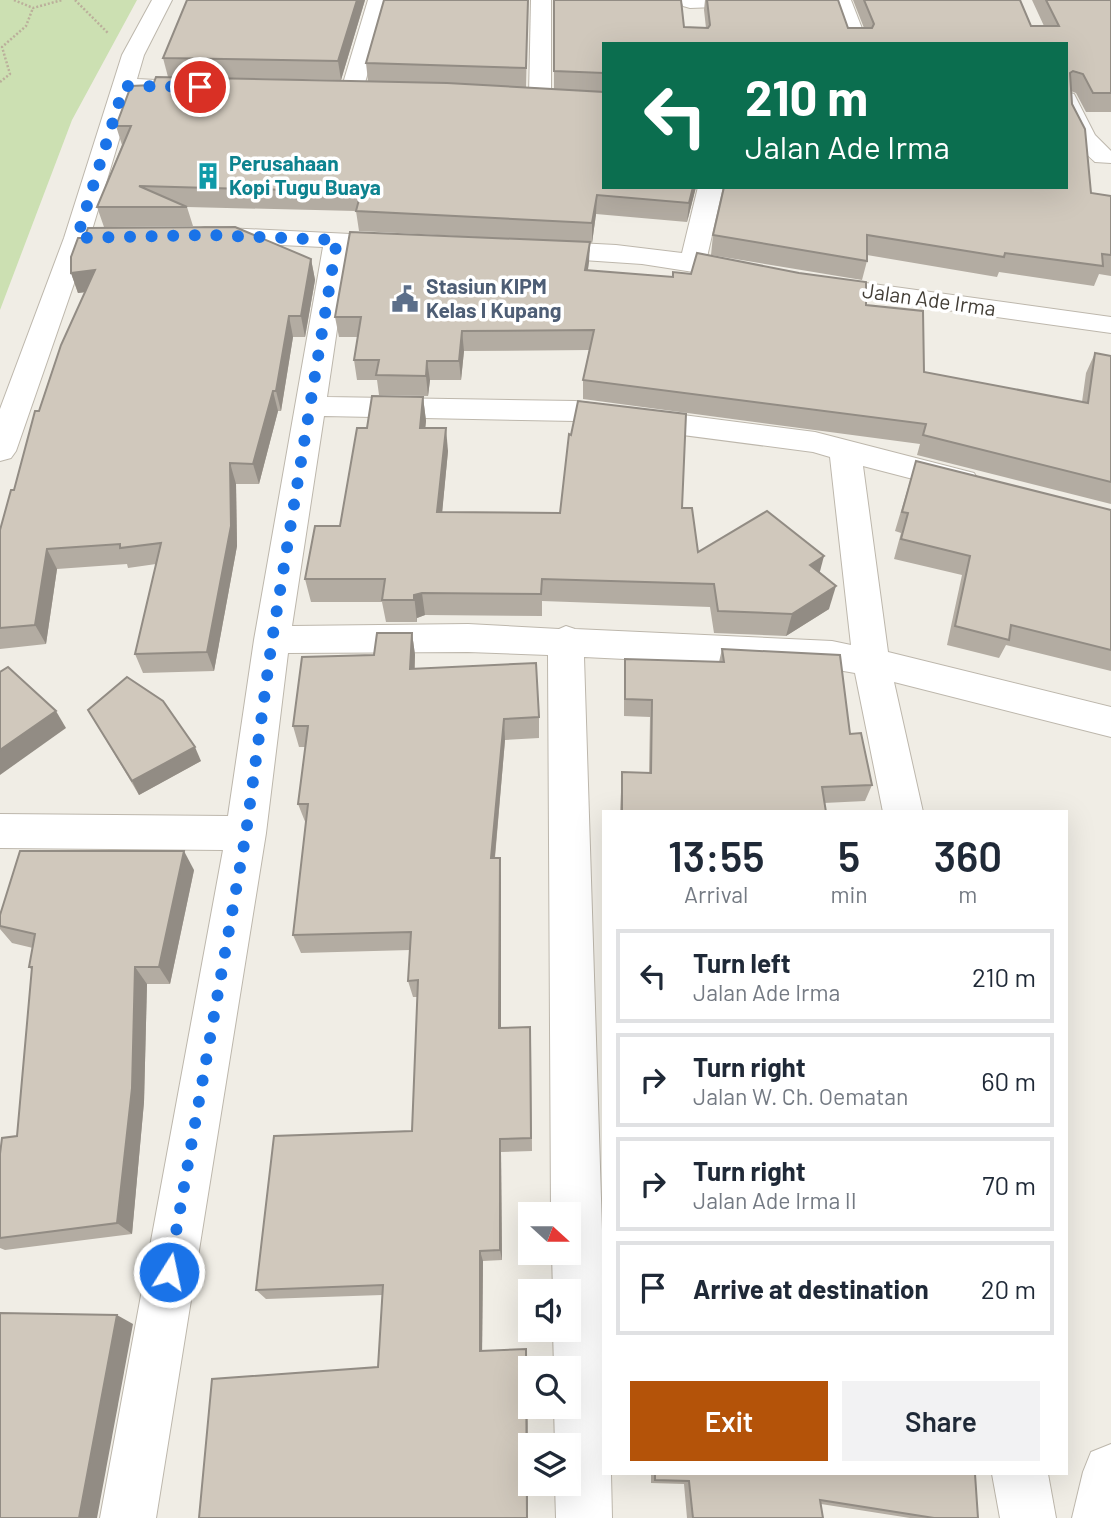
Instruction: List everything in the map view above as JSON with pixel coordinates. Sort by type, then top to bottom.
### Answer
[{"type":"street","points":[[0,450],[77,238],[133,55],[162,0]]},
{"type":"street","points":[[352,90],[378,0]]},
{"type":"street","points":[[540,96],[541,0]]},
{"type":"street","points":[[691,8],[741,0]]},
{"type":"street","points":[[841,0],[856,42]]},
{"type":"street","points":[[124,86],[205,87]]},
{"type":"street","points":[[325,89],[380,90]]},
{"type":"street","points":[[514,95],[566,99]]},
{"type":"street","points":[[1068,102],[1089,145],[1108,157]]},
{"type":"street","points":[[1068,154],[1108,157]]},
{"type":"street","points":[[693,262],[710,189]]},
{"type":"street","points":[[77,238],[174,236],[392,243]]},
{"type":"street","points":[[128,1518],[246,833],[272,640],[337,240]]},
{"type":"street","name":"Jalan Ade Irma","points":[[513,248],[576,250],[693,262],[783,279],[1111,325]]},
{"type":"street","points":[[310,406],[575,411],[816,442],[991,488]]},
{"type":"street","points":[[845,451],[871,662],[904,810]]},
{"type":"street","points":[[272,640],[566,640],[832,655],[871,662],[1111,722]]},
{"type":"street","points":[[566,640],[573,1134],[584,1518]]},
{"type":"street","points":[[0,831],[246,833]]},
{"type":"street","points":[[1100,1518],[1111,1472]]},
{"type":"street","points":[[1020,1475],[1028,1518]]},
{"type":"path","points":[[14,0],[33,8],[62,0]]},
{"type":"path","points":[[75,0],[105,27]]},
{"type":"path","points":[[0,82],[10,74],[2,47],[22,32],[32,18],[33,8]]},
{"type":"green space","points":[[0,0],[137,0],[72,120],[0,310]]},
{"type":"building","points":[[187,0],[357,0],[338,61],[163,58]]},
{"type":"building","points":[[384,0],[528,0],[526,68],[366,63]]},
{"type":"building","points":[[554,0],[681,0],[684,27],[708,28],[710,25],[707,0],[838,0],[848,28],[872,28],[874,24],[864,0],[1020,0],[1031,26],[1059,26],[1046,0],[1111,0],[1111,93],[1093,93],[1083,74],[1073,71],[1070,73],[1072,104],[1085,129],[1091,193],[1111,196],[1111,255],[1102,254],[1103,266],[1005,253],[1004,257],[867,235],[867,261],[713,235],[724,189],[1068,189],[1068,42],[602,42],[602,73],[554,71]]},
{"type":"building","points":[[156,77],[447,83],[602,92],[602,189],[692,189],[689,203],[597,195],[592,223],[356,211],[361,192],[139,186],[187,207],[97,207],[131,126],[116,126],[131,86],[153,85]]},
{"type":"building","points":[[235,227],[311,259],[301,316],[289,316],[276,391],[273,391],[253,464],[230,463],[231,526],[207,652],[135,654],[161,543],[120,548],[120,544],[47,549],[35,625],[0,628],[0,530],[11,490],[14,490],[35,411],[39,411],[61,345],[95,270],[71,273],[71,257],[78,238],[84,238],[88,228]]},
{"type":"building","points":[[350,232],[590,242],[585,270],[673,277],[673,272],[691,274],[697,253],[799,273],[866,282],[866,305],[923,311],[924,372],[1088,403],[1095,353],[1111,356],[1111,482],[923,435],[926,424],[583,380],[594,330],[462,331],[459,361],[427,361],[426,376],[376,375],[379,360],[354,360],[361,317],[335,317]]},
{"type":"building","points":[[372,396],[423,397],[420,428],[446,428],[437,512],[560,513],[569,434],[571,435],[578,401],[686,414],[682,508],[692,508],[698,552],[767,511],[824,556],[810,565],[836,586],[792,614],[718,611],[714,584],[542,579],[541,594],[422,593],[414,595],[414,600],[382,600],[385,579],[305,579],[315,526],[340,526],[357,428],[367,428]]},
{"type":"building","points":[[916,461],[1111,510],[1111,650],[1011,625],[1009,640],[955,626],[970,556],[901,539],[908,513],[902,512]]},
{"type":"building","points":[[377,633],[412,633],[410,669],[536,663],[539,717],[504,719],[491,858],[500,858],[499,1028],[530,1027],[531,1138],[500,1139],[500,1250],[480,1251],[480,1351],[526,1349],[526,1356],[518,1356],[518,1419],[526,1419],[526,1433],[518,1433],[518,1496],[527,1496],[527,1518],[199,1518],[212,1379],[378,1367],[383,1285],[256,1290],[274,1136],[412,1131],[418,980],[408,981],[411,932],[293,935],[308,804],[298,804],[308,726],[293,726],[302,657],[374,655]]},
{"type":"building","points":[[722,649],[840,655],[850,734],[861,733],[872,785],[822,787],[826,810],[622,810],[622,772],[651,773],[652,700],[625,699],[625,659],[724,662]]},
{"type":"building","points":[[8,667],[56,711],[0,750],[0,672]]},
{"type":"building","points":[[127,677],[163,701],[195,747],[132,781],[88,710]]},
{"type":"building","points":[[20,851],[184,851],[159,967],[135,967],[132,1088],[117,1223],[0,1238],[0,1154],[2,1138],[17,1136],[32,967],[29,967],[35,934],[0,926],[0,915]]},
{"type":"building","points":[[0,1313],[117,1315],[79,1518],[0,1518]]},
{"type":"building","points":[[655,1475],[975,1475],[978,1518],[934,1518],[820,1500],[823,1518],[693,1518],[689,1481],[655,1480]]},
{"type":"place","name":"Perusahaan Kopi Tugu Buaya","points":[[208,176]]},
{"type":"place","name":"Stasiun KIPM Kelas I Kupang","points":[[405,299]]},
{"type":"route","points":[[169,1272],[246,833],[272,640],[337,240],[207,235],[77,238],[124,86],[200,87]]}]
